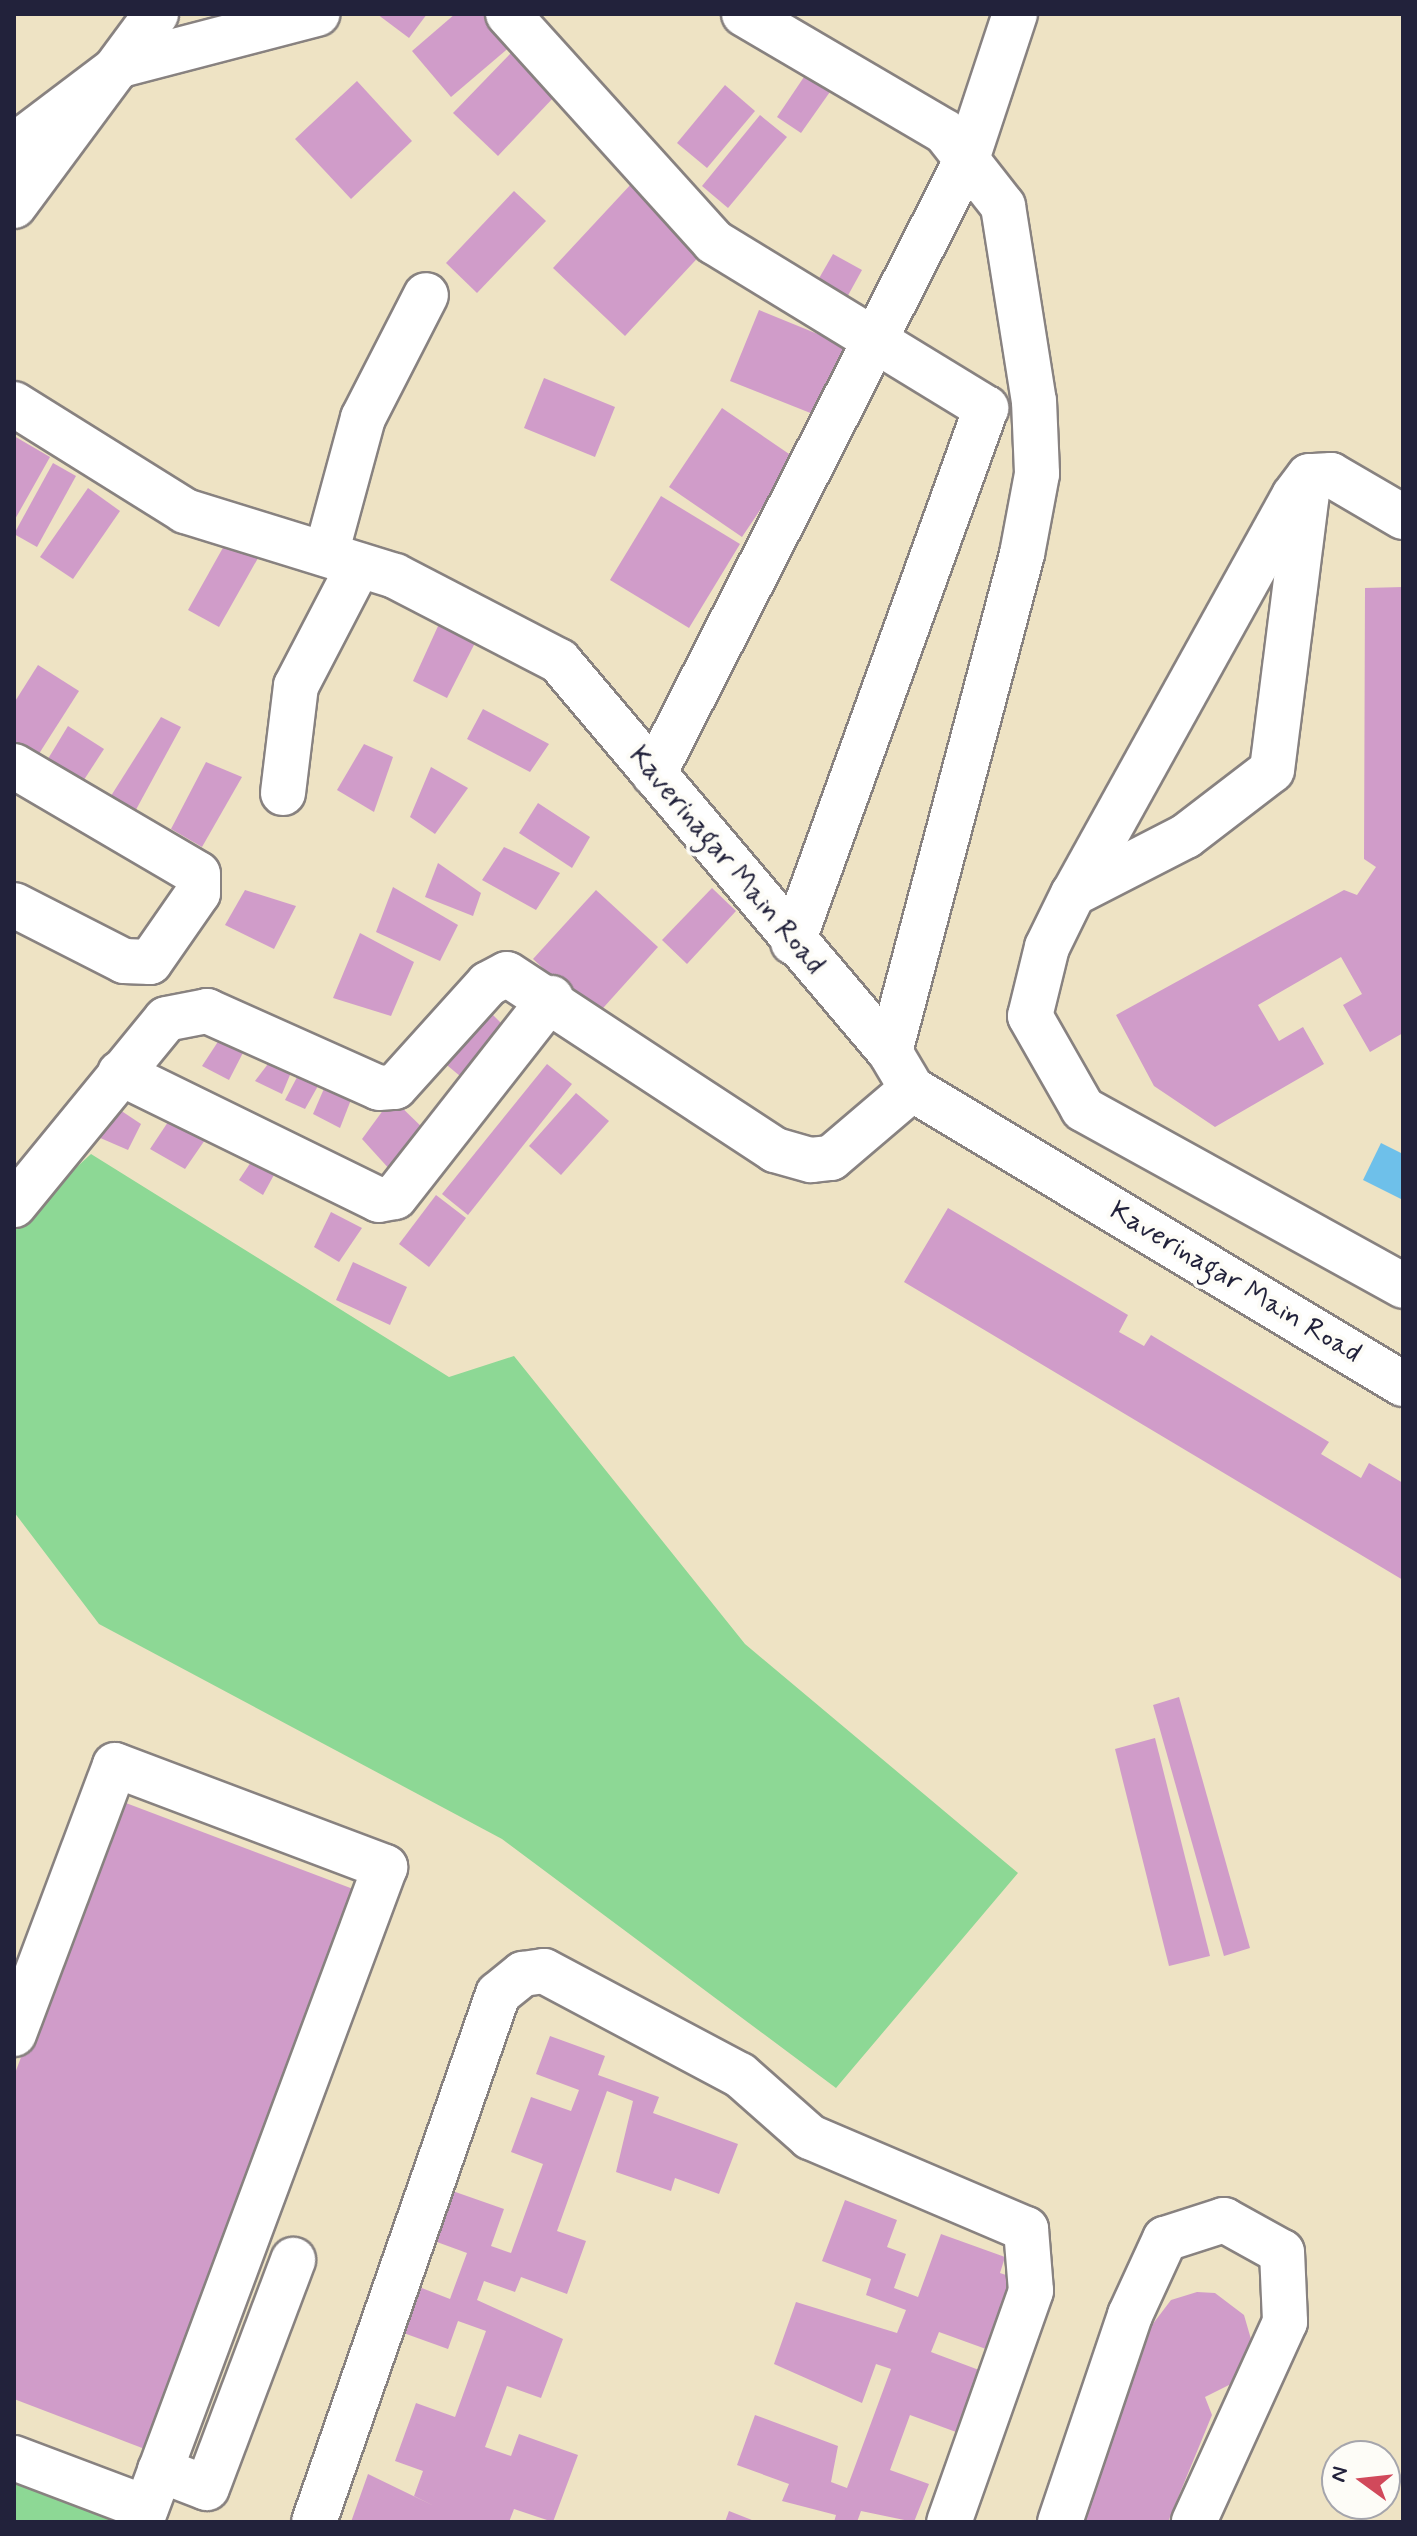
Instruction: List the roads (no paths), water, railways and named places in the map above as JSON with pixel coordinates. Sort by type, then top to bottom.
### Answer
[{"type":"street","points":[[14,206],[156,14]]},
{"type":"street","points":[[14,146],[121,65],[317,14]]},
{"type":"street","points":[[508,14],[714,242],[986,408],[793,942]]},
{"type":"street","points":[[14,1205],[166,1019],[207,1011],[379,1088],[395,1087],[488,984],[507,974],[551,998],[775,1150],[811,1160],[831,1158],[901,1071],[1037,474],[1034,401],[1003,206],[945,132],[744,14]]},
{"type":"street","points":[[654,774],[967,159],[1015,14]]},
{"type":"street","points":[[283,793],[296,686],[342,560],[363,418],[426,295]]},
{"type":"street","name":"Kaverinagar Main Road","points":[[14,404],[185,511],[395,576],[559,661],[901,1071],[1403,1384]]},
{"type":"street","points":[[1309,476],[1351,482],[1403,517]]},
{"type":"street","points":[[1309,476],[1073,894],[1047,947],[1030,1016],[1083,1109],[1403,1286]]},
{"type":"street","points":[[1073,894],[1186,836],[1272,770],[1309,476]]},
{"type":"street","points":[[14,766],[198,874],[198,893],[150,962],[124,961],[14,905]]},
{"type":"street","points":[[120,1073],[379,1200],[395,1197],[551,998]]},
{"type":"street","points":[[14,2034],[115,1765],[385,1867],[149,2500]]},
{"type":"street","points":[[314,2522],[498,1994],[523,1974],[544,1971],[740,2075],[810,2137],[1026,2229],[1031,2291],[949,2522]]},
{"type":"street","points":[[1060,2522],[1130,2315],[1165,2239],[1224,2220],[1282,2252],[1285,2322],[1194,2522]]},
{"type":"street","points":[[14,2458],[149,2500],[207,2488],[293,2260]]},
{"type":"water","points":[[1381,1143],[1403,1154],[1403,1200],[1363,1180]]}]
